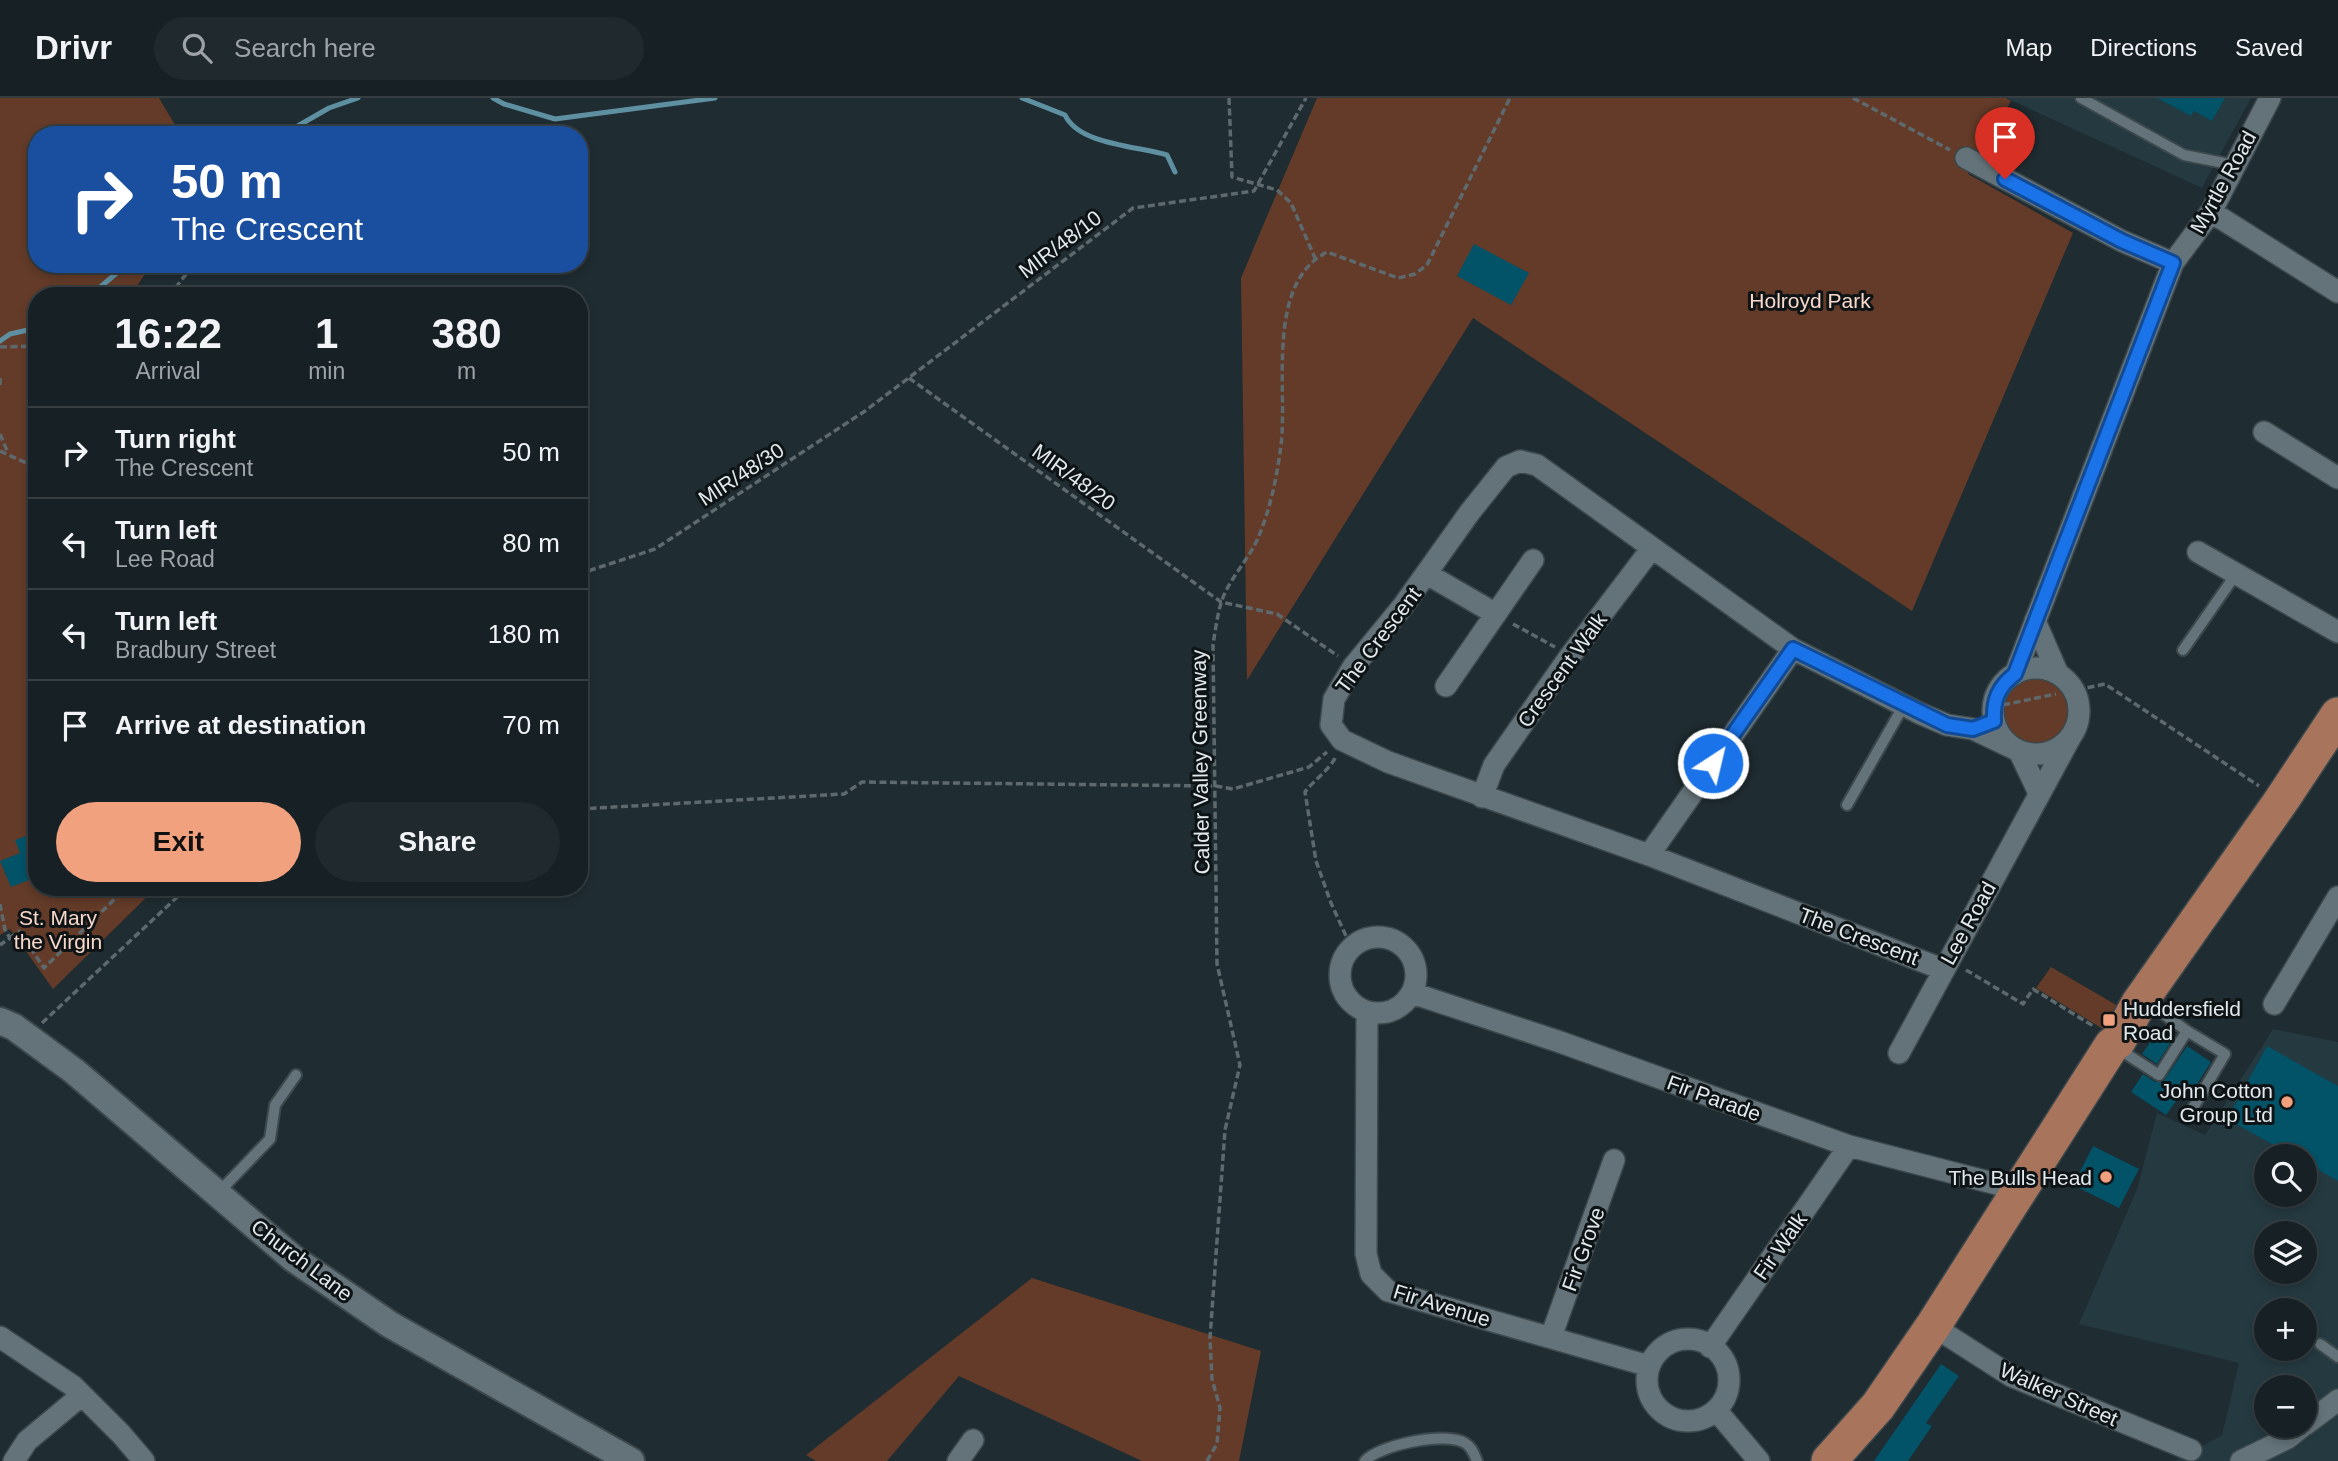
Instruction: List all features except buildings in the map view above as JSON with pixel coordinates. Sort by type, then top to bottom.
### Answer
[{"type":"highway","points":[[1829,1461],[1878,1406],[1933,1326],[2142,999],[2334,727]]},
{"type":"street","name":"Myrtle Road","points":[[2173,263],[2211,212],[2270,98]]},
{"type":"street","points":[[1966,158],[2122,241],[2173,263],[2015,674]]},
{"type":"street","points":[[2211,212],[2338,292]]},
{"type":"street","points":[[2264,432],[2338,478]]},
{"type":"street","name":"The Crescent","points":[[1945,964],[1388,762],[1342,740],[1331,726],[1334,699],[1353,667],[1427,574],[1470,512],[1506,467],[1520,461],[1537,465],[1793,649],[1947,725],[1973,729],[2019,751]]},
{"type":"street","name":"Crescent Walk","points":[[1482,797],[1493,765],[1570,656],[1653,548]]},
{"type":"street","points":[[2198,552],[2338,632]]},
{"type":"street","points":[[1446,686],[1533,560]]},
{"type":"street","points":[[1427,574],[1496,614]]},
{"type":"street","points":[[2035,621],[2057,674]]},
{"type":"street","points":[[1650,855],[1793,649]]},
{"type":"street","points":[[2039,793],[2019,751],[2008,743],[1994,714],[1997,694],[2004,682],[2029,669],[2043,669],[2057,674],[2074,690]]},
{"type":"street","name":"Lee Road","points":[[1899,1053],[2077,725],[2079,710],[2074,690]]},
{"type":"street","points":[[1973,729],[1994,714]]},
{"type":"street","points":[[2019,751],[2045,753],[2059,748],[2070,738]]},
{"type":"street","points":[[2274,1004],[2338,897]]},
{"type":"street","points":[[1373,936],[1396,940],[1413,958],[1416,982],[1404,1003],[1393,1010],[1380,1013],[1367,1012],[1357,1007],[1342,989],[1340,967],[1351,947],[1373,936]]},
{"type":"street","name":"Fir Parade","points":[[1412,993],[1560,1042],[1849,1146],[2020,1190]]},
{"type":"street","name":"Fir Avenue","points":[[1367,1012],[1366,1254],[1371,1274],[1388,1291],[1649,1366]]},
{"type":"street","name":"Church Lane","points":[[0,1021],[27,1036],[74,1071],[294,1259],[389,1324],[632,1461]]},
{"type":"street","name":"Fir Walk","points":[[1710,1346],[1849,1146]]},
{"type":"street","name":"Fir Grove","points":[[1551,1337],[1614,1160]]},
{"type":"street","name":"Walker Street","points":[[1933,1326],[2011,1376],[2191,1450]]},
{"type":"street","points":[[0,1337],[82,1395],[144,1461]]},
{"type":"street","points":[[1699,1341],[1719,1354],[1728,1377],[1724,1400],[1705,1418],[1691,1421],[1665,1415],[1655,1406],[1649,1393],[1649,1366],[1664,1347],[1675,1342],[1699,1341]]},
{"type":"street","points":[[13,1461],[27,1441],[82,1395]]},
{"type":"street","points":[[2317,1416],[2338,1400]]},
{"type":"street","points":[[1716,1410],[1759,1461]]},
{"type":"street","points":[[2241,1461],[2288,1438]]},
{"type":"street","points":[[958,1461],[973,1440]]},
{"type":"lane","points":[[2081,98],[2185,155],[2224,163],[2233,168]]},
{"type":"lane","points":[[2183,650],[2236,574]]},
{"type":"lane","points":[[1847,805],[1904,705]]},
{"type":"lane","points":[[2142,999],[2225,1054],[2193,1108]]},
{"type":"lane","points":[[2115,1043],[2159,1075],[2187,1031]]},
{"type":"lane","points":[[217,1194],[270,1139],[275,1105],[296,1075]]},
{"type":"lane","points":[[2320,1344],[2338,1357]]},
{"type":"lane","points":[[1365,1461],[1378,1451],[1417,1441],[1448,1438],[1462,1441],[1471,1448],[1477,1461]]},
{"type":"path","points":[[1229,98],[1232,177],[1277,190],[1291,203],[1315,258],[1327,252],[1398,278],[1415,274],[1427,265],[1510,98]]},
{"type":"path","points":[[1258,184],[1306,98]]},
{"type":"path","points":[[1853,98],[1966,158]]},
{"type":"path","name":"MIR/48/10","points":[[909,378],[1133,208],[1254,191],[1258,184]]},
{"type":"path","name":"Calder Valley Greenway","points":[[1207,1461],[1217,1444],[1220,1408],[1212,1379],[1210,1338],[1225,1130],[1240,1065],[1217,964],[1213,645],[1221,602],[1257,540],[1269,509],[1281,444],[1286,309],[1298,282],[1315,258]]},
{"type":"path","points":[[176,287],[187,273]]},
{"type":"path","points":[[0,347],[28,346]]},
{"type":"path","name":"MIR/48/30","points":[[588,571],[655,549],[865,411],[909,378]]},
{"type":"path","name":"MIR/48/20","points":[[909,378],[1221,602]]},
{"type":"path","points":[[0,379],[0,387]]},
{"type":"path","points":[[0,434],[9,455]]},
{"type":"path","points":[[0,451],[28,464]]},
{"type":"path","points":[[1221,602],[1277,614],[1353,667]]},
{"type":"path","points":[[1496,614],[1570,656]]},
{"type":"path","points":[[1994,714],[2074,690],[2105,684],[2281,801]]},
{"type":"path","points":[[588,808],[844,794],[862,782],[1216,786],[1233,789],[1309,766],[1342,740]]},
{"type":"path","points":[[1342,740],[1332,764],[1318,775],[1305,792],[1316,861],[1351,947]]},
{"type":"path","points":[[0,945],[19,931],[44,968],[118,896]]},
{"type":"path","points":[[27,1036],[178,896]]},
{"type":"path","points":[[0,904],[5,930],[10,937]]},
{"type":"path","points":[[1945,964],[2024,1004],[2033,989],[2115,1043]]},
{"type":"shaded area","points":[[2006,98],[2251,98],[2202,188]]},
{"type":"shaded area","points":[[2273,1029],[2338,1042],[2338,1461],[2175,1461],[2222,1435],[2239,1363],[2079,1324],[2137,1189],[2157,1113],[2205,1135]]},
{"type":"green space","name":"St. Mary the Virgin","points":[[0,98],[159,98],[176,126],[28,126],[28,273],[146,273],[136,287],[28,287],[28,896],[148,896],[53,989],[10,929],[0,935]]},
{"type":"green space","name":"Holroyd Park","points":[[1317,98],[2006,98],[2011,101],[1968,174],[2073,233],[1912,611],[1473,318],[1247,680],[1241,278]]},
{"type":"green space","points":[[2029,668],[2045,668],[2061,675],[2072,686],[2079,702],[2076,726],[2067,740],[2045,752],[2029,752],[2013,745],[2002,734],[1995,718],[1995,702],[2002,686],[2013,675]]},
{"type":"green space","points":[[2051,967],[2118,1006],[2103,1029],[2036,988]]},
{"type":"green space","points":[[1032,1278],[1261,1351],[1239,1461],[1142,1461],[959,1376],[887,1461],[816,1461],[806,1455]]},
{"type":"waterway","points":[[298,126],[329,108],[358,98]]},
{"type":"waterway","points":[[493,98],[504,104],[555,119],[715,98]]},
{"type":"waterway","points":[[1022,98],[1065,115],[1072,125],[1083,133],[1110,143],[1167,155],[1175,172]]},
{"type":"waterway","points":[[100,287],[117,273]]},
{"type":"waterway","points":[[0,341],[10,334],[28,330]]},
{"type":"place","name":"Huddersfield Road","points":[[2109,1020]]},
{"type":"place","name":"John Cotton Group Ltd","points":[[2287,1102]]},
{"type":"place","name":"The Bulls Head","points":[[2106,1177]]},
{"type":"route","points":[[1713,763],[1793,649],[1947,725],[1973,729],[1994,721],[1993,707],[1997,694],[2004,682],[2015,674],[2173,263],[2122,241],[2005,179]]}]
